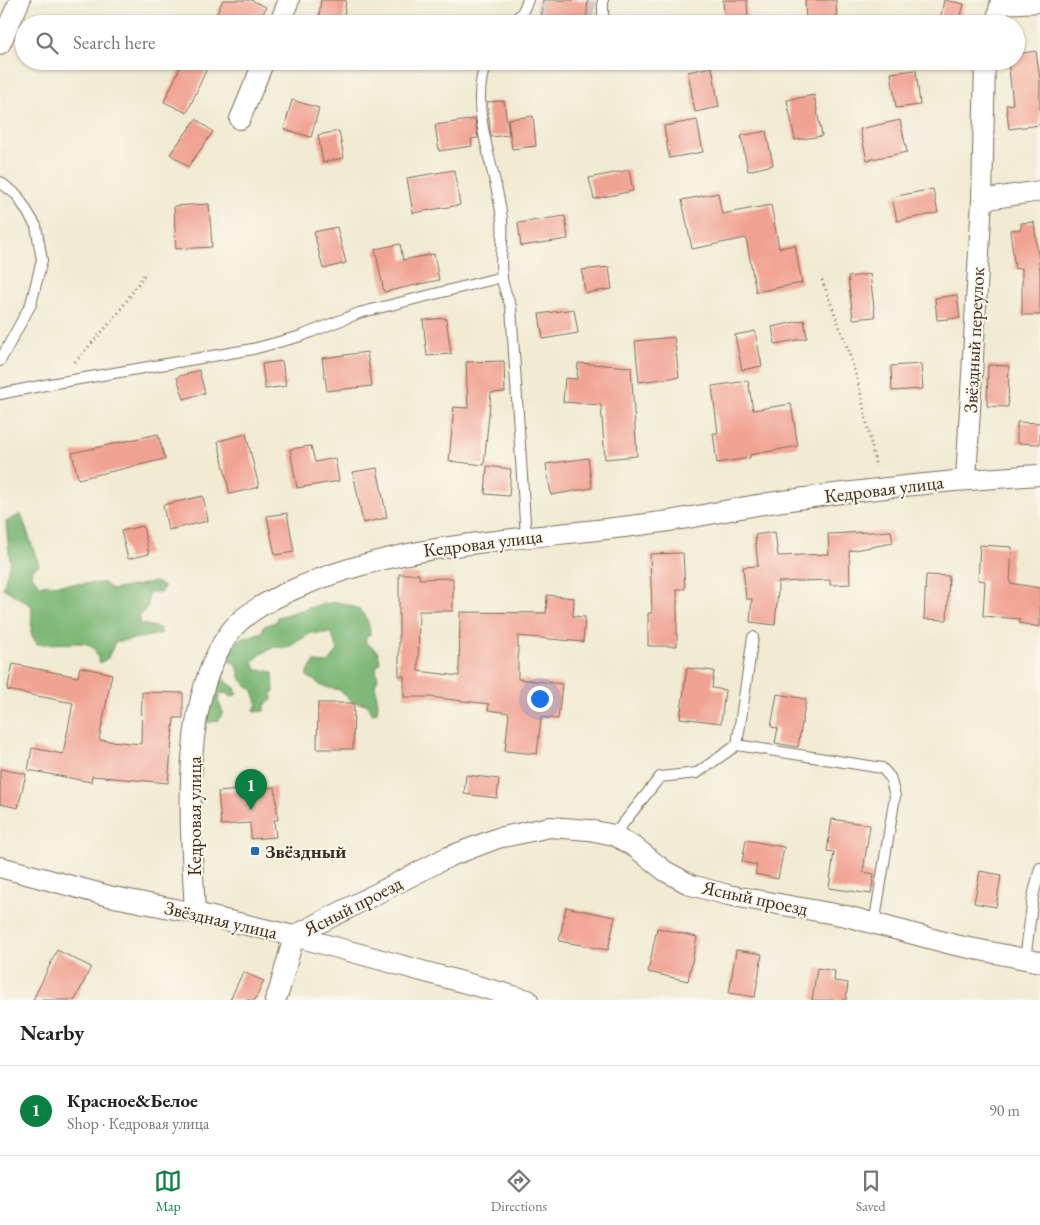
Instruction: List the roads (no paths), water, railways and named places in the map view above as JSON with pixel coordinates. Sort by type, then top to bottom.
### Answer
[{"type":"street","points":[[0,44],[20,0]]},
{"type":"street","points":[[283,15],[289,0]]},
{"type":"street","points":[[998,15],[1001,2],[1040,2]]},
{"type":"street","points":[[240,119],[260,70]]},
{"type":"street","name":"Звёздный переулок","points":[[966,479],[982,200],[985,70]]},
{"type":"street","points":[[982,200],[1040,192]]},
{"type":"street","name":"Кедровая улица","points":[[196,913],[191,826],[191,776],[198,708],[210,667],[231,631],[263,604],[311,582],[377,561],[423,550],[466,543],[654,523],[776,502],[881,489],[966,479],[1040,475]]},
{"type":"street","name":"Ясный проезд","points":[[294,936],[448,857],[498,838],[550,827],[589,830],[614,835],[636,848],[665,871],[691,885],[728,895],[846,916],[955,945],[1032,961]]},
{"type":"street","name":"Звёздная улица","points":[[0,867],[109,896],[196,913],[294,936],[528,1000]]},
{"type":"street","points":[[275,1000],[294,936]]},
{"type":"lane","points":[[520,15],[528,0]]},
{"type":"lane","points":[[602,15],[603,0]]},
{"type":"lane","points":[[485,70],[479,91],[484,134],[502,219],[502,277],[511,307],[526,537]]},
{"type":"lane","points":[[0,182],[17,195],[36,226],[42,260],[31,304],[0,361]]},
{"type":"lane","points":[[0,394],[253,349],[302,336],[359,314],[502,277]]},
{"type":"lane","points":[[738,745],[753,637]]},
{"type":"lane","points":[[614,835],[660,777],[697,773],[738,745],[882,768],[890,777],[895,796],[874,925]]},
{"type":"lane","points":[[1032,961],[1033,896],[1040,868]]},
{"type":"place","name":"Красное&Белое","points":[[251,810]]},
{"type":"place","name":"Звёздный","points":[[255,851]]}]
